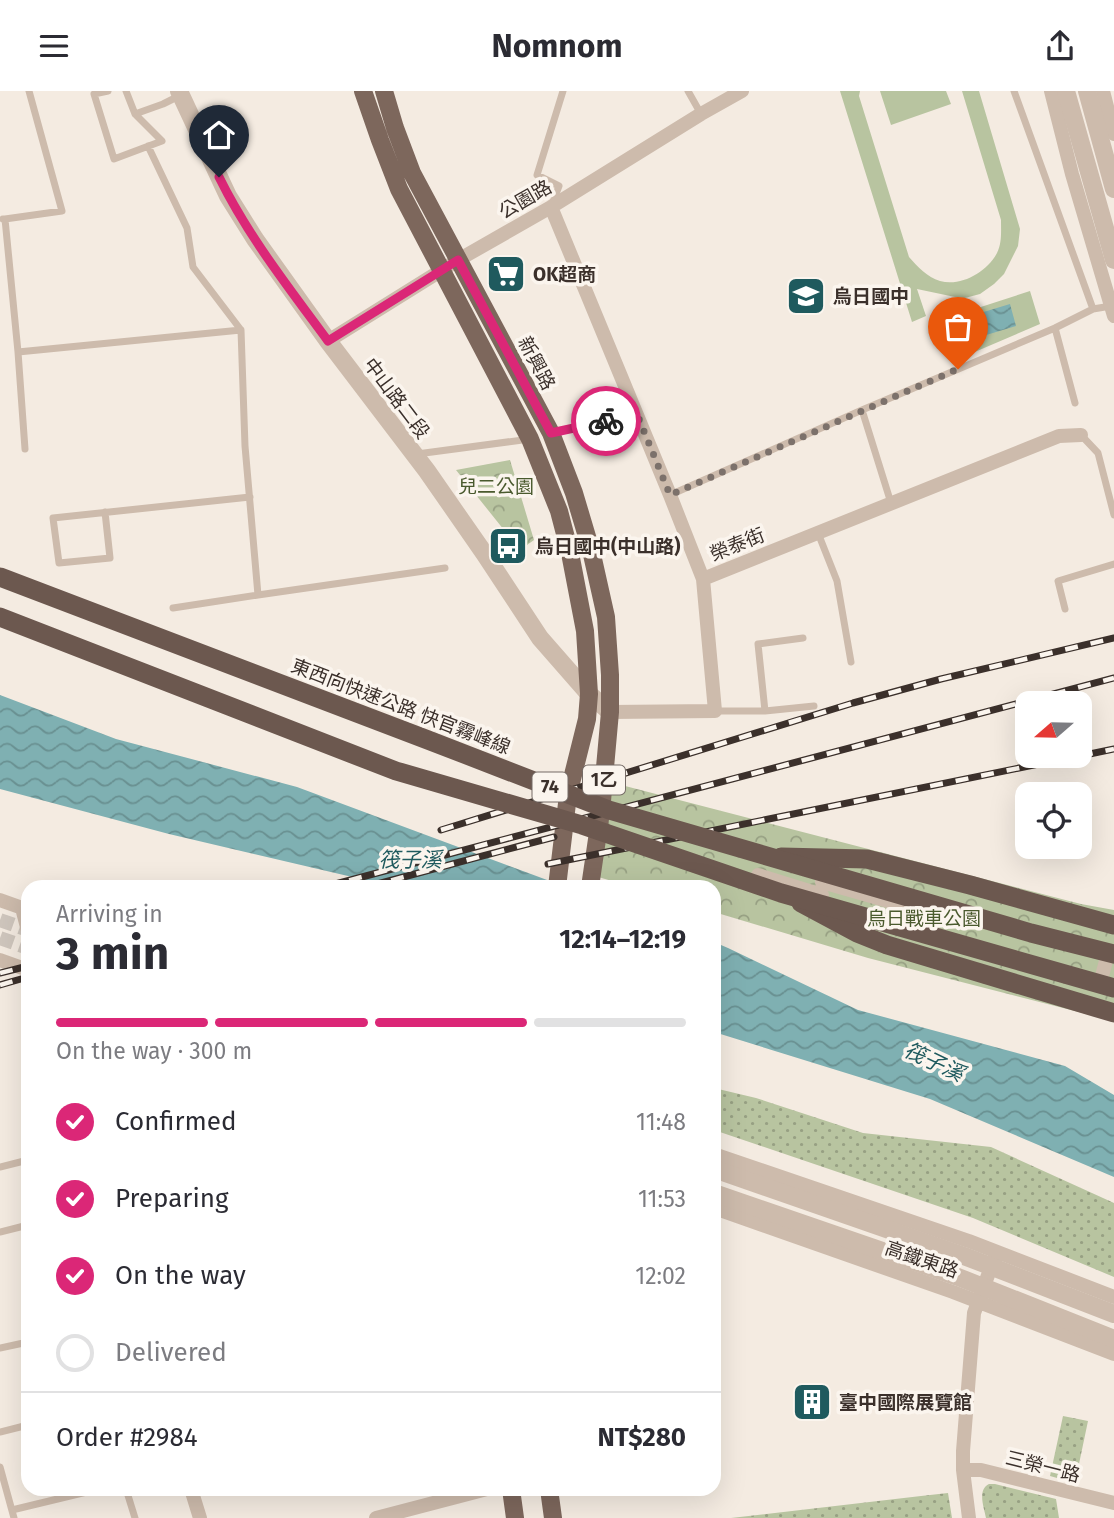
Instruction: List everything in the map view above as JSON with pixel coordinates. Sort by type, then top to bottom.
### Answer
[{"type":"highway","name":"東西向快速公路 快官霧峰線","points":[[0,577],[609,810],[1031,933],[1111,970]]},
{"type":"highway","name":"74","points":[[0,617],[396,771],[582,825],[781,893],[1111,970]]},
{"type":"highway","name":"74","points":[[773,857],[867,859],[1114,925]]},
{"type":"highway","name":"74","points":[[781,893],[857,933],[887,945],[1114,1013]]},
{"type":"main road","name":"1乙","points":[[363,91],[399,189],[530,439],[559,511],[570,553],[585,631],[589,694],[587,719],[568,795],[557,880]]},
{"type":"main road","name":"新興路","points":[[384,91],[412,173],[551,433],[574,493],[591,550],[606,617],[610,712]]},
{"type":"main road","name":"1乙","points":[[591,880],[610,712]]},
{"type":"main road","points":[[512,1496],[515,1518]]},
{"type":"main road","points":[[550,1496],[553,1518]]},
{"type":"street","name":"公園路","points":[[328,341],[458,260],[742,91]]},
{"type":"street","points":[[1051,91],[1112,311]]},
{"type":"street","points":[[1066,91],[1114,260]]},
{"type":"street","points":[[1087,91],[1114,189]]},
{"type":"street","points":[[1103,91],[1114,134]]},
{"type":"street","name":"中山路二段","points":[[179,93],[228,196],[255,239],[328,341],[427,471],[540,638],[589,694],[610,712]]},
{"type":"street","name":"榮泰街","points":[[551,207],[703,579],[1059,436],[1081,436]]},
{"type":"street","points":[[610,712],[715,711],[703,579]]},
{"type":"street","points":[[600,819],[872,910],[1111,970]]},
{"type":"street","points":[[0,900],[21,908]]},
{"type":"street","points":[[0,960],[21,968]]},
{"type":"street","name":"高鐵東路","points":[[721,1157],[994,1258],[1114,1314]]},
{"type":"street","name":"高鐵東路","points":[[721,1171],[1114,1297]]},
{"type":"street","name":"高鐵東路","points":[[721,1196],[981,1294],[1114,1354]]},
{"type":"street","name":"高鐵東路","points":[[721,1210],[1114,1339]]},
{"type":"street","points":[[969,1518],[963,1451],[974,1313],[994,1258]]},
{"type":"street","name":"三榮一路","points":[[963,1470],[981,1470],[1114,1503]]},
{"type":"street","points":[[193,1496],[200,1518]]},
{"type":"street","points":[[376,1518],[461,1496]]},
{"type":"lane","points":[[24,449],[18,352],[2,219],[62,211],[29,91]]},
{"type":"lane","points":[[108,91],[94,94],[114,159],[162,141],[135,114],[126,91]]},
{"type":"lane","points":[[551,207],[559,186],[537,175],[563,91]]},
{"type":"lane","points":[[688,91],[701,114]]},
{"type":"lane","points":[[1013,91],[1093,309]]},
{"type":"lane","points":[[135,114],[163,104],[179,93]]},
{"type":"lane","points":[[148,146],[187,228],[193,267],[241,330],[245,446],[258,594]]},
{"type":"lane","points":[[670,495],[1093,309],[1112,311]]},
{"type":"lane","points":[[1055,328],[1075,403]]},
{"type":"lane","points":[[18,352],[241,330]]},
{"type":"lane","points":[[862,410],[891,503]]},
{"type":"lane","points":[[551,433],[637,414]]},
{"type":"lane","points":[[1081,436],[1098,453],[1114,515]]},
{"type":"lane","points":[[413,454],[530,439]]},
{"type":"lane","points":[[105,512],[110,558],[59,563],[53,518],[105,512],[250,497]]},
{"type":"lane","points":[[818,533],[837,581],[851,662]]},
{"type":"lane","points":[[1065,609],[1058,580],[1114,564]]},
{"type":"lane","points":[[173,608],[445,568]]},
{"type":"lane","points":[[765,711],[758,643],[803,638]]},
{"type":"lane","points":[[715,711],[765,711],[814,706]]},
{"type":"lane","points":[[0,1167],[21,1162]]},
{"type":"lane","points":[[0,1232],[21,1227]]},
{"type":"lane","points":[[0,1348],[21,1344]]},
{"type":"lane","points":[[0,1432],[21,1427]]},
{"type":"lane","points":[[0,1467],[13,1514],[75,1496]]},
{"type":"lane","points":[[128,1496],[135,1518]]},
{"type":"green space","points":[[840,91],[860,91],[859,96],[909,257],[931,277],[940,281],[956,282],[973,276],[987,266],[997,253],[1000,241],[1001,220],[962,91],[979,91],[1020,229],[1018,246],[1004,274],[994,284],[980,294],[965,298],[917,289],[926,316],[912,322]]},
{"type":"green space","points":[[880,91],[946,91],[951,104],[891,125]]},
{"type":"green space","points":[[1030,291],[1040,324],[970,354],[956,315]]},
{"type":"green space","name":"兒二公園","points":[[510,460],[534,540],[520,550],[456,470]]},
{"type":"green space","name":"烏日戰車公園","points":[[602,780],[1081,904],[1114,910],[1114,1021],[868,958],[721,914],[721,880],[608,880],[595,876]]},
{"type":"green space","points":[[721,1090],[756,1098],[863,1133],[991,1147],[1114,1203],[1114,1277],[973,1218],[721,1132]]},
{"type":"green space","points":[[1063,1416],[1088,1421],[1075,1483],[1050,1476]]},
{"type":"green space","points":[[989,1484],[1056,1499],[1059,1518],[986,1518],[982,1494]]},
{"type":"green space","points":[[948,1493],[952,1518],[731,1518],[921,1496]]},
{"type":"water","points":[[1010,304],[1016,326],[973,339],[967,317]]},
{"type":"water","name":"筏子溪","points":[[0,695],[116,739],[297,787],[547,880],[365,880],[169,834],[0,789]]},
{"type":"water","name":"筏子溪","points":[[721,945],[858,1010],[1065,1066],[1114,1095],[1114,1177],[930,1099],[721,1034]]},
{"type":"tunnel","points":[[0,920],[21,928]]},
{"type":"tunnel","points":[[0,938],[21,946]]},
{"type":"railway","points":[[441,830],[853,703],[1114,638]]},
{"type":"railway","points":[[350,880],[1114,678]]},
{"type":"railway","points":[[1092,754],[1114,749]]},
{"type":"railway","points":[[548,864],[1019,768]]},
{"type":"railway","points":[[392,880],[554,837]]},
{"type":"railway","points":[[0,973],[21,968]]},
{"type":"railway","points":[[0,985],[21,979]]},
{"type":"way so far","points":[[606,421],[637,414],[670,495],[958,369]]},
{"type":"place","name":"OK超商","points":[[506,274]]},
{"type":"place","name":"烏日國中","points":[[806,296]]},
{"type":"place","name":"烏日國中(中山路)","points":[[508,546]]},
{"type":"place","name":"臺中國際展覽館","points":[[812,1402]]},
{"type":"route","points":[[219,177],[255,239],[328,341],[458,260],[551,433],[606,421]]}]
